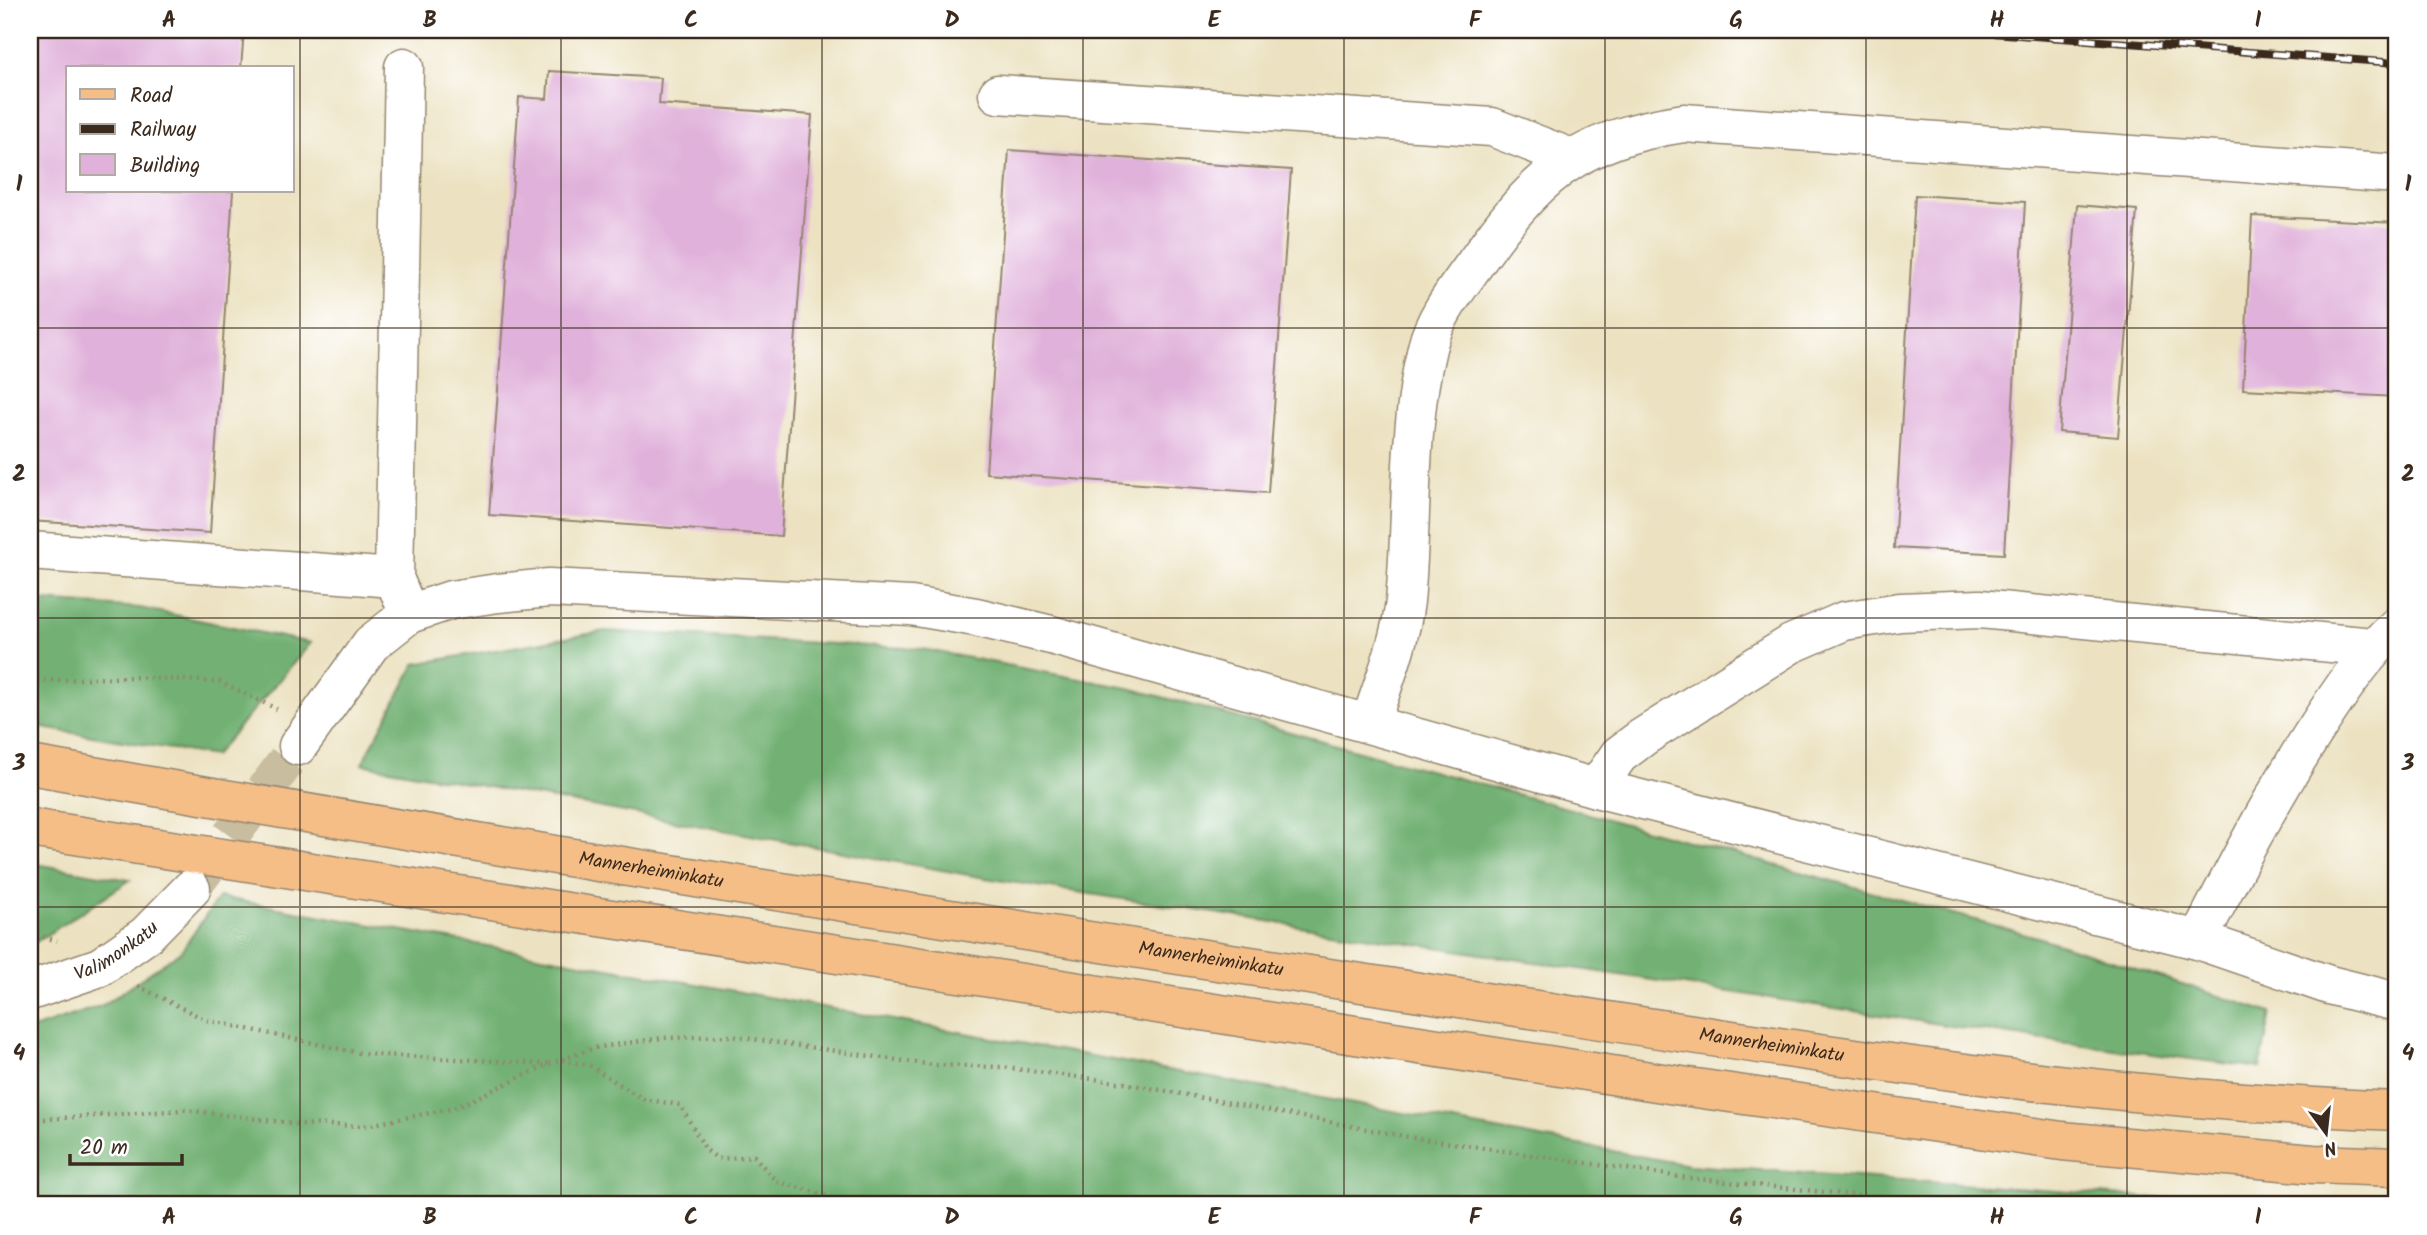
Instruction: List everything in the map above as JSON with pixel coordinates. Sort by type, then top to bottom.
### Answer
[{"type":"main road","name":"Mannerheiminkatu","points":[[30,765],[289,810],[1155,951],[1683,1032],[2069,1086],[2314,1108],[2397,1111]]},
{"type":"main road","points":[[30,828],[1682,1086],[2049,1139],[2313,1164],[2397,1167]]},
{"type":"street","points":[[404,67],[394,578],[409,614]]},
{"type":"street","points":[[999,94],[1492,128],[1571,158]]},
{"type":"street","points":[[1370,723],[1397,641],[1405,604],[1419,397],[1427,346],[1446,305],[1508,216],[1544,180],[1571,158],[1603,142],[1640,130],[1684,123],[1861,133],[2397,174]]},
{"type":"street","points":[[30,551],[394,578]]},
{"type":"street","points":[[298,746],[371,644],[409,614],[451,600],[549,588],[911,607],[976,617],[1051,635],[1596,788],[2198,940],[2329,985],[2397,1002]]},
{"type":"street","points":[[1596,788],[1619,755],[1643,737],[1791,644],[1844,621],[1900,612],[1980,609],[2385,636]]},
{"type":"street","points":[[2198,940],[2264,810],[2341,690],[2385,636]]},
{"type":"street","name":"Valimonkatu","points":[[30,991],[100,967],[145,934],[191,889]]},
{"type":"path","points":[[30,681],[132,677],[220,682],[278,707],[272,717]]},
{"type":"path","points":[[100,967],[206,1020],[364,1054],[549,1064]]},
{"type":"path","points":[[30,1120],[186,1110],[298,1124],[364,1126],[454,1108],[549,1064],[594,1048],[648,1040],[731,1036],[933,1065],[1001,1067],[1124,1083],[1403,1136],[1688,1178],[1951,1205]]},
{"type":"path","points":[[561,1060],[590,1066],[643,1099],[680,1105],[706,1150],[718,1159],[754,1156],[776,1181],[858,1205]]},
{"type":"green space","points":[[30,600],[140,608],[311,643],[214,756],[30,726]]},
{"type":"green space","points":[[605,631],[922,649],[1133,689],[2041,938],[2271,1013],[2260,1068],[2037,1039],[985,878],[362,764],[415,664]]},
{"type":"green space","points":[[30,863],[130,880],[30,946]]},
{"type":"green space","points":[[219,897],[1689,1165],[2253,1205],[30,1205],[30,1030],[103,1005],[181,951]]},
{"type":"building","points":[[30,30],[244,30],[241,66],[66,66],[66,192],[233,192],[210,533],[30,521]]},
{"type":"building","points":[[549,71],[661,78],[659,104],[812,115],[781,536],[489,515],[519,97],[547,99]]},
{"type":"building","points":[[1009,150],[1291,170],[1268,493],[986,473]]},
{"type":"building","points":[[1915,195],[2025,202],[2004,554],[1894,548]]},
{"type":"building","points":[[2077,205],[2137,210],[2118,437],[2059,432]]},
{"type":"building","points":[[2252,216],[2397,223],[2397,397],[2243,389]]},
{"type":"tunnel","points":[[196,882],[298,746]]},
{"type":"railway","points":[[1953,30],[2397,63]]},
{"type":"railway","points":[[2332,30],[2397,34]]}]
